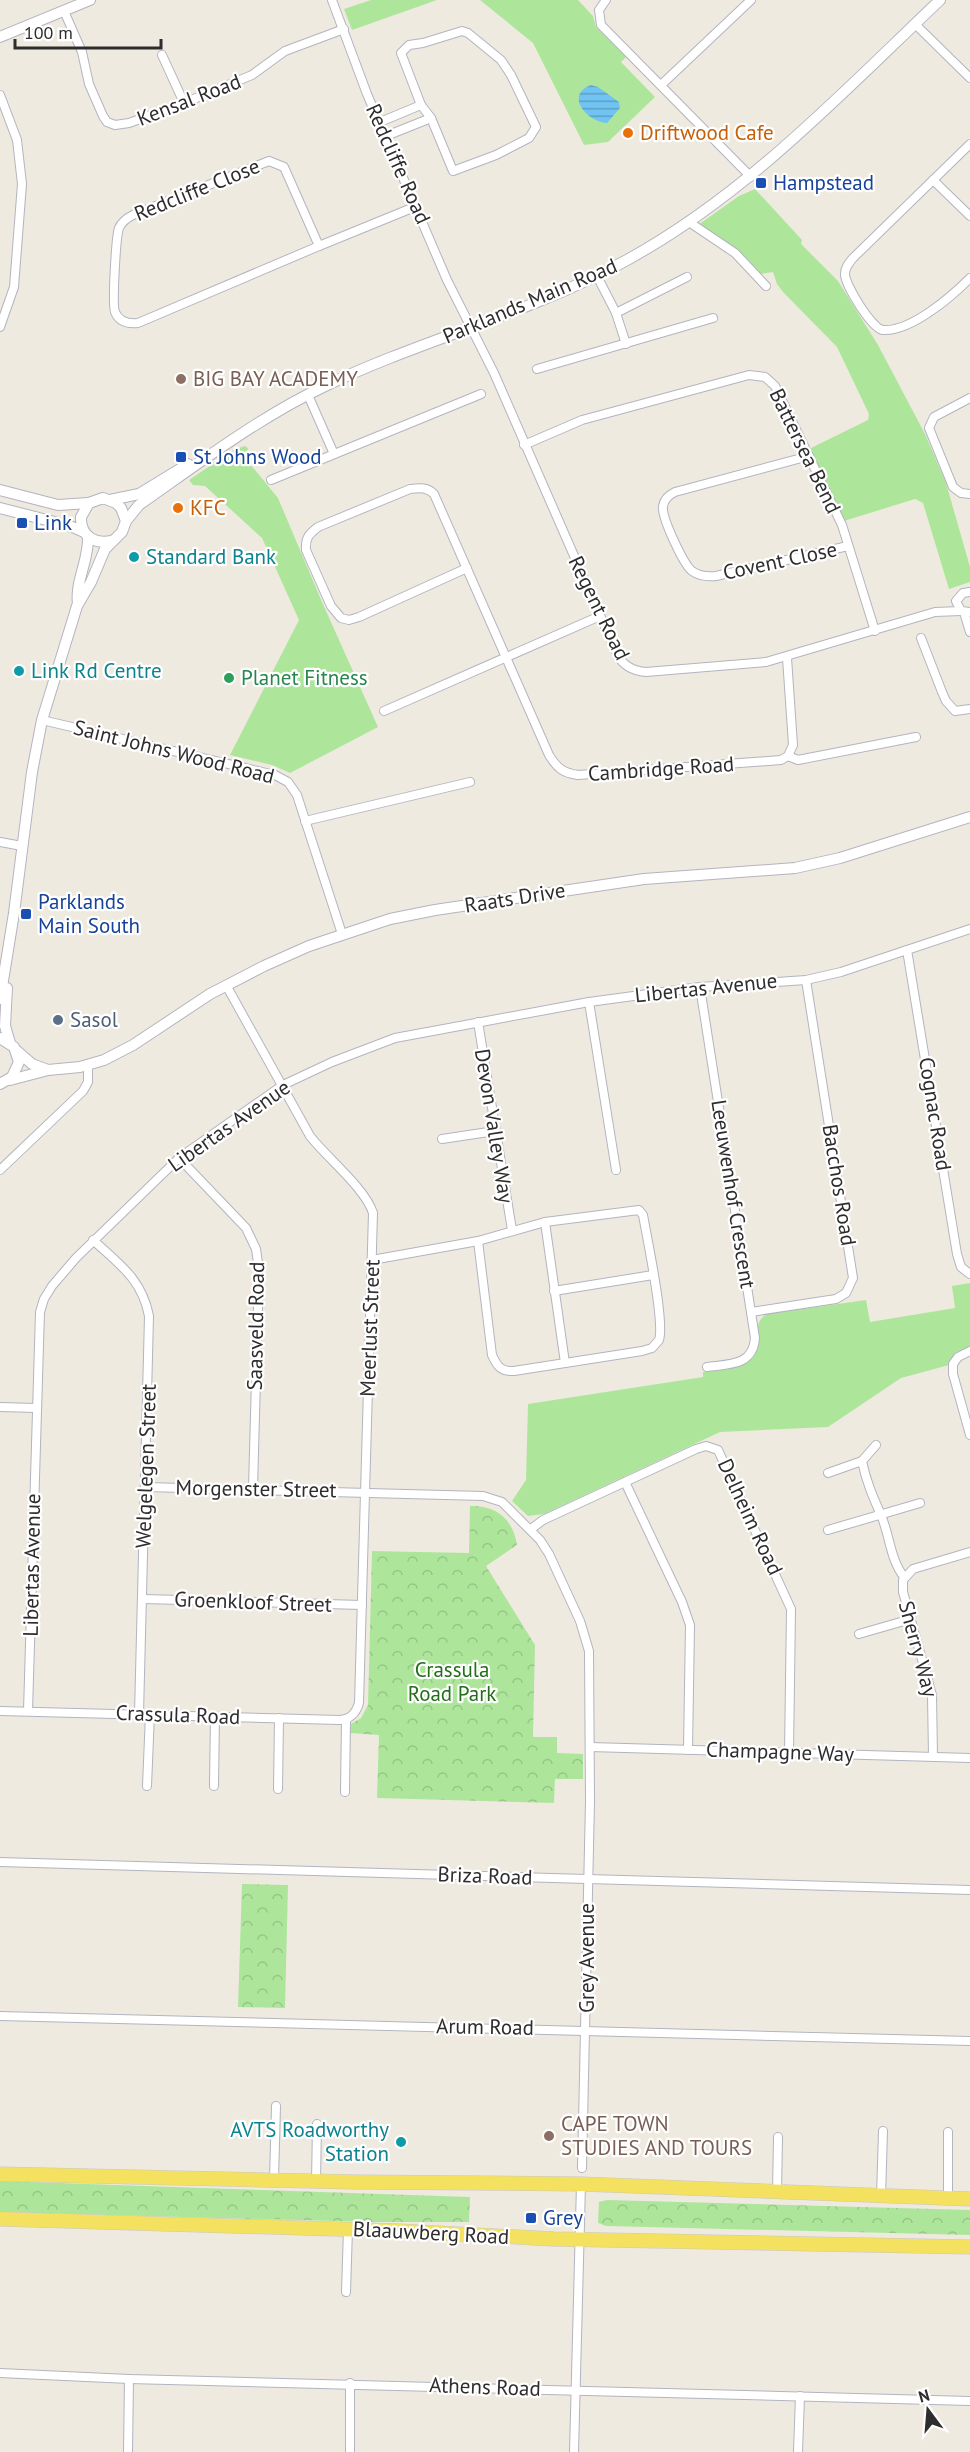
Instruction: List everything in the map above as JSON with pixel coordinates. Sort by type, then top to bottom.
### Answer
[{"type":"main road","points":[[0,2174],[582,2184],[970,2199]]},
{"type":"main road","name":"Blaauwberg Road","points":[[0,2219],[348,2229],[580,2240],[970,2247]]},
{"type":"street","points":[[0,37],[90,0]]},
{"type":"street","name":"Redcliffe Road","points":[[332,0],[380,122],[447,280],[470,327]]},
{"type":"street","points":[[606,0],[599,10],[601,25],[751,177]]},
{"type":"street","points":[[661,85],[751,0]]},
{"type":"street","name":"Parklands Main Road","points":[[126,521],[139,505],[279,410],[308,394],[365,368],[597,276],[689,222],[751,177],[806,128],[940,0]]},
{"type":"street","name":"Kensal Road","points":[[64,11],[82,51],[89,84],[108,122],[119,125],[184,103],[252,75],[285,51],[344,29]]},
{"type":"street","points":[[915,24],[970,78]]},
{"type":"street","points":[[462,31],[468,33],[501,60],[511,75],[536,128],[530,138],[496,155],[453,171],[430,118],[421,105],[402,59],[403,50],[409,45],[423,44],[462,31]]},
{"type":"street","points":[[162,55],[184,103]]},
{"type":"street","points":[[0,95],[17,140],[22,184],[14,287],[0,327]]},
{"type":"street","points":[[380,122],[421,105]]},
{"type":"street","points":[[386,136],[430,118]]},
{"type":"street","points":[[970,144],[853,258],[847,265],[845,278],[872,323],[880,330],[897,328],[940,306],[970,278]]},
{"type":"street","name":"Redcliffe Close","points":[[319,246],[284,166],[275,162],[262,162],[133,215],[123,222],[118,234],[114,310],[122,321],[130,324],[138,323],[417,206]]},
{"type":"street","points":[[933,180],[970,216]]},
{"type":"street","points":[[689,222],[735,254],[766,286]]},
{"type":"street","points":[[597,276],[616,313],[626,344]]},
{"type":"street","points":[[616,313],[687,277]]},
{"type":"street","points":[[537,369],[713,318]]},
{"type":"street","name":"Regent Road","points":[[470,327],[494,373],[620,659],[634,670],[652,671],[750,664],[787,658],[935,612],[963,593],[970,592]]},
{"type":"street","name":"Battersea Bend","points":[[524,445],[582,420],[757,374],[769,379],[775,386],[842,525],[874,631]]},
{"type":"street","points":[[308,394],[334,454]]},
{"type":"street","points":[[272,480],[481,394]]},
{"type":"street","points":[[970,398],[934,417],[928,428],[953,487],[961,494],[970,494]]},
{"type":"street","name":"Parklands Main Road","points":[[110,500],[139,494],[229,443]]},
{"type":"street","name":"Covent Close","points":[[809,456],[675,492],[668,496],[664,503],[663,514],[684,562],[692,571],[703,576],[716,576],[848,546]]},
{"type":"street","name":"Cambridge Road","points":[[467,568],[349,620],[340,618],[331,606],[306,550],[305,542],[318,527],[410,489],[426,489],[434,494],[467,568],[549,755],[559,769],[567,774],[772,762],[788,756],[798,760],[916,737]]},
{"type":"street","points":[[0,490],[58,505],[89,503],[103,498],[121,508],[126,521],[122,532],[105,549],[91,582],[78,604],[42,720],[32,772],[7,967],[5,1026],[18,1066],[5,1082]]},
{"type":"street","points":[[78,604],[78,586],[86,555],[86,535],[81,517],[89,503]]},
{"type":"street","points":[[0,508],[70,526],[100,543],[114,540]]},
{"type":"street","points":[[958,597],[957,605],[965,612],[970,632]]},
{"type":"street","name":"Regent Road","points":[[935,612],[965,612]]},
{"type":"street","points":[[384,711],[600,616]]},
{"type":"street","points":[[921,638],[946,701],[955,711],[970,709]]},
{"type":"street","points":[[787,658],[793,745],[788,756]]},
{"type":"street","name":"Saint Johns Wood Road","points":[[42,720],[275,775],[288,782],[294,791],[305,821],[342,934]]},
{"type":"street","points":[[305,821],[470,782]]},
{"type":"street","name":"Raats Drive","points":[[5,1082],[48,1070],[88,1066],[133,1045],[193,1004],[226,985],[290,954],[342,934],[412,914],[609,883],[803,867],[840,858],[970,817]]},
{"type":"street","points":[[0,842],[22,846]]},
{"type":"street","name":"Libertas Avenue","points":[[28,1711],[38,1323],[44,1299],[52,1286],[93,1240],[179,1158],[283,1085],[395,1038],[589,1002],[700,987],[806,980],[841,972],[970,929]]},
{"type":"street","name":"Cognac Road","points":[[907,950],[957,1254],[961,1267],[970,1274]]},
{"type":"street","points":[[0,999],[7,967]]},
{"type":"street","name":"Bacchos Road","points":[[751,1312],[836,1299],[846,1293],[853,1278],[806,980]]},
{"type":"street","name":"Meerlust Street","points":[[226,985],[310,1136],[366,1199],[373,1222],[359,1703],[354,1714],[345,1720]]},
{"type":"street","name":"Leeuwenhof Crescent","points":[[700,987],[755,1338],[752,1352],[744,1360],[707,1368]]},
{"type":"street","points":[[589,1002],[616,1170]]},
{"type":"street","name":"Devon Valley Way","points":[[478,1022],[512,1230]]},
{"type":"street","points":[[9,1044],[32,1064],[48,1070]]},
{"type":"street","points":[[0,1170],[82,1091],[88,1082],[88,1066]]},
{"type":"street","points":[[442,1139],[495,1131]]},
{"type":"street","name":"Saasveld Road","points":[[179,1158],[246,1227],[256,1249],[259,1270],[253,1488]]},
{"type":"street","points":[[372,1260],[478,1241],[544,1222],[639,1210],[643,1215],[661,1330],[657,1344],[642,1351],[509,1371],[502,1370],[492,1355],[478,1241]]},
{"type":"street","points":[[544,1222],[565,1363]]},
{"type":"street","name":"Welgelegen Street","points":[[93,1240],[140,1286],[148,1308],[150,1328],[140,1714]]},
{"type":"street","points":[[554,1291],[653,1275]]},
{"type":"street","points":[[970,1351],[958,1357],[953,1369],[970,1435]]},
{"type":"street","points":[[0,1407],[36,1408]]},
{"type":"street","points":[[828,1473],[862,1461],[876,1445]]},
{"type":"street","name":"Delheim Road","points":[[531,1529],[543,1520],[706,1446],[718,1450],[723,1456],[791,1609],[789,1753]]},
{"type":"street","points":[[862,1461],[870,1495],[880,1515],[893,1557],[902,1575]]},
{"type":"street","points":[[626,1482],[682,1602],[690,1625],[688,1750]]},
{"type":"street","name":"Morgenster Street","points":[[146,1487],[253,1488],[483,1496],[502,1503],[531,1529]]},
{"type":"street","points":[[828,1530],[920,1503]]},
{"type":"street","name":"Grey Avenue","points":[[531,1529],[549,1554],[588,1642],[590,1660],[586,2030],[582,2168]]},
{"type":"street","name":"Sherry Way","points":[[933,1757],[933,1703],[903,1592],[902,1575],[920,1566],[970,1552]]},
{"type":"street","name":"Groenkloof Street","points":[[143,1599],[362,1605]]},
{"type":"street","points":[[859,1634],[911,1619]]},
{"type":"street","name":"Crassula Road","points":[[0,1711],[345,1720]]},
{"type":"street","points":[[147,1786],[150,1714]]},
{"type":"street","points":[[214,1786],[215,1716]]},
{"type":"street","points":[[278,1789],[279,1718]]},
{"type":"street","points":[[345,1720],[345,1792]]},
{"type":"street","name":"Champagne Way","points":[[590,1747],[970,1758]]},
{"type":"street","name":"Briza Road","points":[[0,1862],[970,1890]]},
{"type":"street","name":"Arum Road","points":[[0,2016],[970,2041]]},
{"type":"street","points":[[274,2180],[276,2106]]},
{"type":"street","points":[[316,2181],[318,2124]]},
{"type":"street","points":[[881,2197],[883,2131]]},
{"type":"street","points":[[948,2132],[948,2198]]},
{"type":"street","points":[[777,2193],[778,2137]]},
{"type":"street","points":[[574,2452],[582,2184]]},
{"type":"street","points":[[346,2292],[348,2229]]},
{"type":"street","name":"Athens Road","points":[[0,2373],[129,2379],[970,2401]]},
{"type":"street","points":[[128,2452],[129,2379]]},
{"type":"street","points":[[350,2384],[350,2452]]},
{"type":"street","points":[[798,2452],[800,2396]]},
{"type":"green space","points":[[371,0],[437,0],[352,30],[344,9]]},
{"type":"green space","points":[[480,0],[578,0],[593,16],[596,27],[626,57],[621,62],[655,97],[608,142],[584,145],[533,43]]},
{"type":"green space","points":[[755,189],[802,240],[801,244],[838,281],[878,345],[925,434],[946,483],[970,567],[970,582],[949,589],[923,503],[915,499],[844,521],[809,449],[868,420],[869,414],[837,347],[783,292],[773,272],[761,274],[735,247],[720,241],[698,225],[739,196]]},
{"type":"green space","points":[[245,446],[248,448],[246,459],[278,498],[378,727],[290,773],[272,765],[230,755],[299,620],[262,538],[205,486],[193,485],[189,480],[235,449]]},
{"type":"green space","points":[[970,1283],[970,1347],[956,1352],[949,1365],[901,1378],[828,1427],[720,1432],[544,1514],[528,1516],[512,1501],[526,1480],[528,1404],[703,1377],[703,1372],[740,1366],[752,1359],[756,1353],[758,1324],[768,1314],[866,1300],[870,1322],[955,1308],[952,1286]]},
{"type":"green space","name":"Crassula Road Park","points":[[470,1506],[488,1508],[502,1515],[515,1536],[517,1545],[486,1566],[535,1645],[533,1737],[557,1737],[557,1753],[583,1754],[583,1779],[555,1779],[554,1803],[377,1798],[379,1735],[350,1733],[351,1724],[361,1718],[368,1705],[372,1551],[469,1553]]},
{"type":"green space","points":[[242,1884],[288,1885],[285,2008],[238,2007]]},
{"type":"green space","points":[[0,2181],[470,2197],[469,2222],[371,2222],[0,2212]]},
{"type":"green space","points":[[607,2200],[970,2210],[970,2235],[606,2226],[598,2223],[599,2202]]},
{"type":"water","points":[[591,85],[598,87],[619,102],[620,108],[607,123],[592,118],[581,107],[579,95],[583,89]]},
{"type":"place","name":"Driftwood Cafe","points":[[628,133]]},
{"type":"place","name":"Hampstead","points":[[761,183]]},
{"type":"place","name":"BIG BAY ACADEMY","points":[[181,379]]},
{"type":"place","name":"St Johns Wood","points":[[181,457]]},
{"type":"place","name":"KFC","points":[[178,508]]},
{"type":"place","name":"Link","points":[[22,523]]},
{"type":"place","name":"Standard Bank","points":[[134,557]]},
{"type":"place","name":"Link Rd Centre","points":[[19,671]]},
{"type":"place","name":"Planet Fitness","points":[[229,678]]},
{"type":"place","name":"Parklands Main South","points":[[26,914]]},
{"type":"place","name":"Sasol","points":[[58,1020]]},
{"type":"place","name":"CAPE TOWN STUDIES AND TOURS","points":[[549,2136]]},
{"type":"place","name":"AVTS Roadworthy Station","points":[[401,2142]]},
{"type":"place","name":"Grey","points":[[531,2218]]}]
